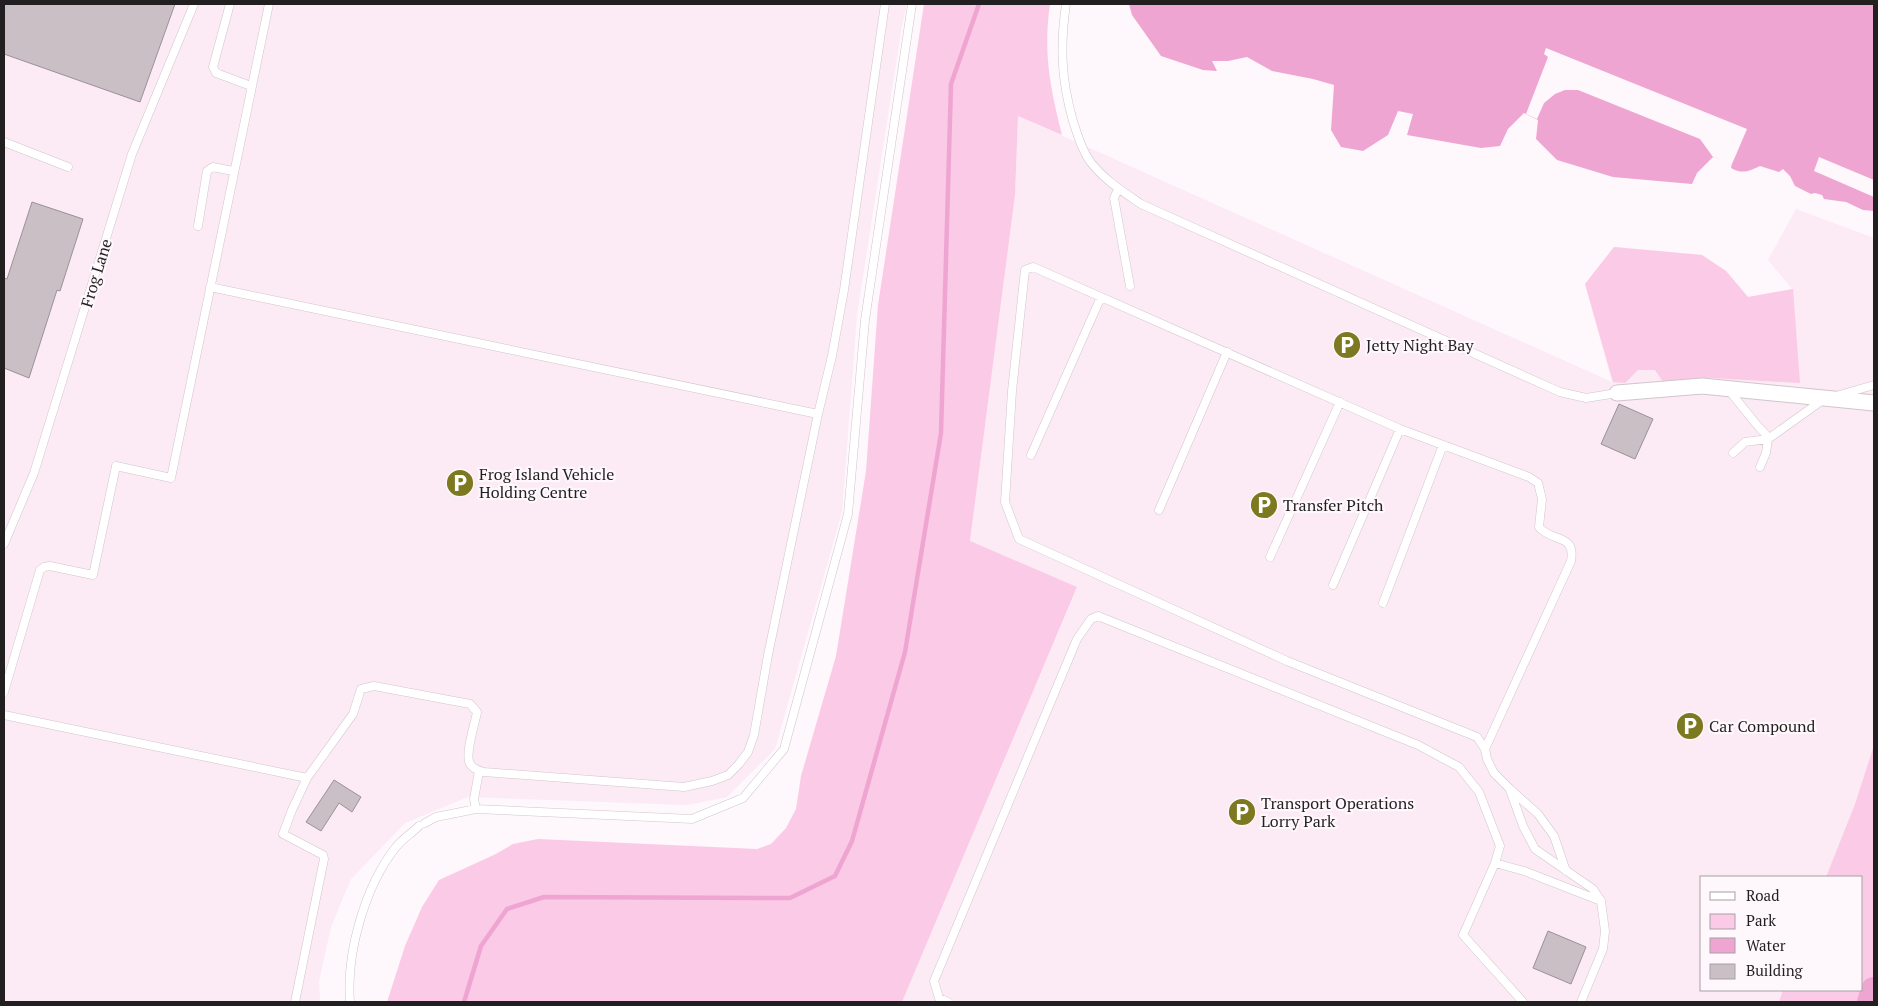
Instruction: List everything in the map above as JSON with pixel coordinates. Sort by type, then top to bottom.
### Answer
[{"type":"street","points":[[1617,393],[1702,386],[1874,403]]},
{"type":"lane","name":"Frog Lane","points":[[4,544],[34,473],[132,154],[194,4]]},
{"type":"lane","points":[[230,4],[213,67],[216,73],[251,86]]},
{"type":"lane","points":[[4,692],[40,570],[50,566],[93,575],[116,466],[171,478],[269,4]]},
{"type":"lane","points":[[295,1002],[324,859],[323,855],[283,834],[307,778],[353,714],[360,689],[374,686],[470,704],[478,712],[468,753],[469,762],[479,771],[502,775],[684,786],[712,781],[728,775],[748,752],[754,735],[768,655],[818,414],[832,356],[844,290],[885,4]]},
{"type":"lane","points":[[350,1002],[349,988],[352,951],[363,911],[381,871],[396,846],[422,825],[436,817],[476,809],[692,819],[743,798],[784,749],[848,514],[864,320],[912,4]]},
{"type":"lane","points":[[1066,4],[1062,33],[1062,77],[1078,139],[1088,158],[1100,174],[1118,189],[1141,204],[1560,392],[1586,398],[1617,393]]},
{"type":"lane","points":[[4,142],[68,167]]},
{"type":"lane","points":[[198,226],[207,171],[213,167],[233,172]]},
{"type":"lane","points":[[1118,189],[1114,198],[1130,286]]},
{"type":"lane","points":[[1485,749],[1532,651],[1573,554],[1568,542],[1544,532],[1539,526],[1542,499],[1538,482],[1529,476],[1400,429],[1033,267],[1025,270],[1012,391],[1006,502],[1019,539],[1287,661],[1477,737],[1485,749],[1486,759],[1494,773],[1538,814],[1554,836],[1566,871]]},
{"type":"lane","points":[[210,287],[818,414]]},
{"type":"lane","points":[[1031,455],[1101,297]]},
{"type":"lane","points":[[1159,510],[1227,352]]},
{"type":"lane","points":[[1733,453],[1745,442],[1769,439],[1828,398],[1874,384]]},
{"type":"lane","points":[[1726,388],[1769,439]]},
{"type":"lane","points":[[1270,557],[1340,402]]},
{"type":"lane","points":[[1333,585],[1400,429]]},
{"type":"lane","points":[[1760,468],[1769,439]]},
{"type":"lane","points":[[1383,603],[1443,445]]},
{"type":"lane","points":[[948,1002],[938,998],[934,980],[1077,639],[1091,618],[1098,616],[1418,745],[1459,768],[1479,792],[1500,846],[1495,863],[1463,935],[1523,1002]]},
{"type":"lane","points":[[4,715],[307,778]]},
{"type":"lane","points":[[476,809],[474,799],[479,771]]},
{"type":"lane","points":[[1510,789],[1523,826],[1535,849],[1593,889],[1601,901],[1605,931],[1603,949],[1580,1002]]},
{"type":"lane","points":[[1495,863],[1524,871],[1601,901]]},
{"type":"shaded area","name":"Frog Island Vehicle Holding Centre","points":[[4,4],[907,4],[902,25],[857,315],[842,512],[775,749],[727,797],[687,805],[468,797],[405,823],[351,879],[331,927],[319,981],[320,1002],[4,1002]]},
{"type":"shaded area","points":[[1018,116],[1612,382],[1585,284],[1614,247],[1702,255],[1726,271],[1748,297],[1792,289],[1768,260],[1796,209],[1874,238],[1874,745],[1855,804],[1826,876],[1700,876],[1700,991],[1783,991],[1779,1002],[902,1002],[1077,588],[970,542],[1015,195]]},
{"type":"green space","points":[[924,4],[1050,4],[1047,38],[1049,70],[1062,135],[1018,116],[1015,195],[970,541],[1077,587],[902,1002],[387,1002],[405,946],[422,907],[439,880],[496,854],[513,844],[538,839],[757,849],[771,844],[786,828],[796,809],[801,776],[836,656],[866,471],[878,305]]},
{"type":"green space","points":[[1614,247],[1702,255],[1726,271],[1748,297],[1793,289],[1800,383],[1711,378],[1663,382],[1655,370],[1638,370],[1625,383],[1613,382],[1585,284]]},
{"type":"green space","points":[[1874,745],[1874,1002],[1779,1002],[1783,991],[1863,991],[1863,876],[1826,876],[1855,804]]},
{"type":"water","points":[[1129,4],[1874,4],[1874,211],[1863,210],[1846,202],[1824,199],[1822,195],[1815,193],[1811,194],[1795,186],[1790,176],[1783,169],[1779,172],[1760,166],[1742,172],[1731,168],[1732,163],[1713,157],[1697,173],[1692,184],[1613,177],[1557,160],[1536,139],[1538,120],[1524,113],[1508,129],[1500,146],[1481,148],[1407,135],[1413,114],[1398,111],[1388,135],[1363,151],[1341,147],[1331,130],[1334,85],[1272,71],[1247,57],[1228,61],[1212,61],[1217,71],[1203,70],[1161,56],[1132,15]]},
{"type":"pier","points":[[1546,48],[1747,129],[1732,164],[1713,157],[1700,139],[1578,90],[1565,90],[1555,94],[1544,103],[1537,119],[1526,114],[1548,57],[1544,54]]},
{"type":"pier","points":[[1819,157],[1874,180],[1874,197],[1814,171]]},
{"type":"building","points":[[4,4],[175,4],[140,102],[4,54]]},
{"type":"building","points":[[32,202],[83,219],[60,291],[57,290],[29,378],[4,368],[4,278],[7,279]]},
{"type":"building","points":[[1619,404],[1653,419],[1635,459],[1601,444]]},
{"type":"building","points":[[334,780],[361,797],[352,812],[339,803],[321,831],[306,822]]},
{"type":"building","points":[[1548,931],[1586,947],[1571,984],[1533,968]]},
{"type":"waterway","points":[[464,1002],[481,946],[507,909],[544,897],[790,898],[835,876],[852,841],[905,652],[941,433],[951,84],[979,4]]},
{"type":"waterway","points":[[1870,1002],[1874,990]]},
{"type":"place","name":"Jetty Night Bay","points":[[1347,345]]},
{"type":"place","name":"Frog Island Vehicle Holding Centre","points":[[460,483]]},
{"type":"place","name":"Transfer Pitch","points":[[1264,505]]},
{"type":"place","name":"Car Compound","points":[[1690,726]]},
{"type":"place","name":"Transport Operations Lorry Park","points":[[1242,812]]}]
